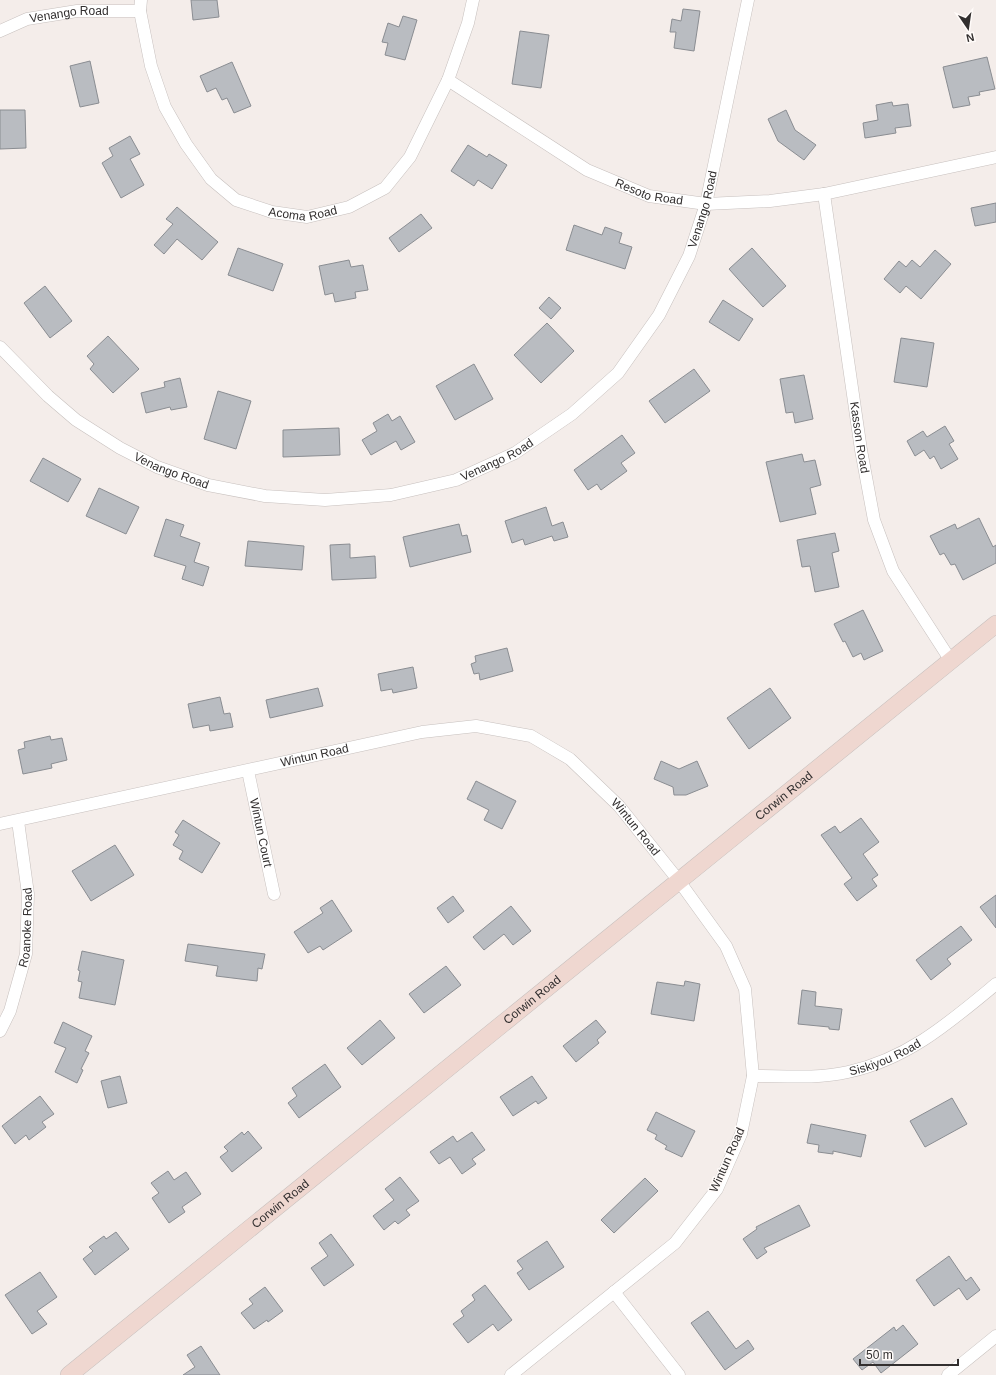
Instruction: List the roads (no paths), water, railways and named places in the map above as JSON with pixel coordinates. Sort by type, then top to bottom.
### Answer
[{"type":"main road","name":"Corwin Road","points":[[69,1375],[996,624]]},
{"type":"street","name":"Acoma Road","points":[[141,6],[151,66],[165,107],[186,144],[211,179],[236,200],[272,212],[307,217],[349,207],[384,188],[410,157],[448,80],[468,23],[473,0]]},
{"type":"street","name":"Venango Road","points":[[0,347],[48,396],[76,420],[120,448],[157,467],[208,485],[265,496],[325,500],[391,495],[456,480],[516,453],[572,414],[618,373],[659,315],[689,256],[706,204],[748,0]]},
{"type":"street","name":"Venango Road","points":[[0,31],[27,19],[77,11],[141,6]]},
{"type":"street","name":"Resoto Road","points":[[448,80],[587,170],[649,196],[706,204],[770,202],[824,194],[996,157]]},
{"type":"street","name":"Kasson Road","points":[[824,194],[861,450],[874,520],[894,571],[952,661]]},
{"type":"street","name":"Wintun Road","points":[[0,824],[422,732],[476,726],[531,736],[570,759],[619,806],[679,881],[726,946],[745,989],[753,1076],[741,1134],[717,1189],[675,1243],[511,1375]]},
{"type":"street","name":"Wintun Court","points":[[248,771],[274,894]]},
{"type":"street","name":"Roanoke Road","points":[[0,1030],[10,1011],[26,954],[28,894],[18,821]]},
{"type":"street","name":"Siskiyou Road","points":[[753,1076],[824,1075],[847,1072],[879,1064],[909,1050],[921,1042],[945,1025],[996,984]]},
{"type":"street","points":[[614,1292],[679,1375]]},
{"type":"street","points":[[948,1375],[996,1336]]}]
